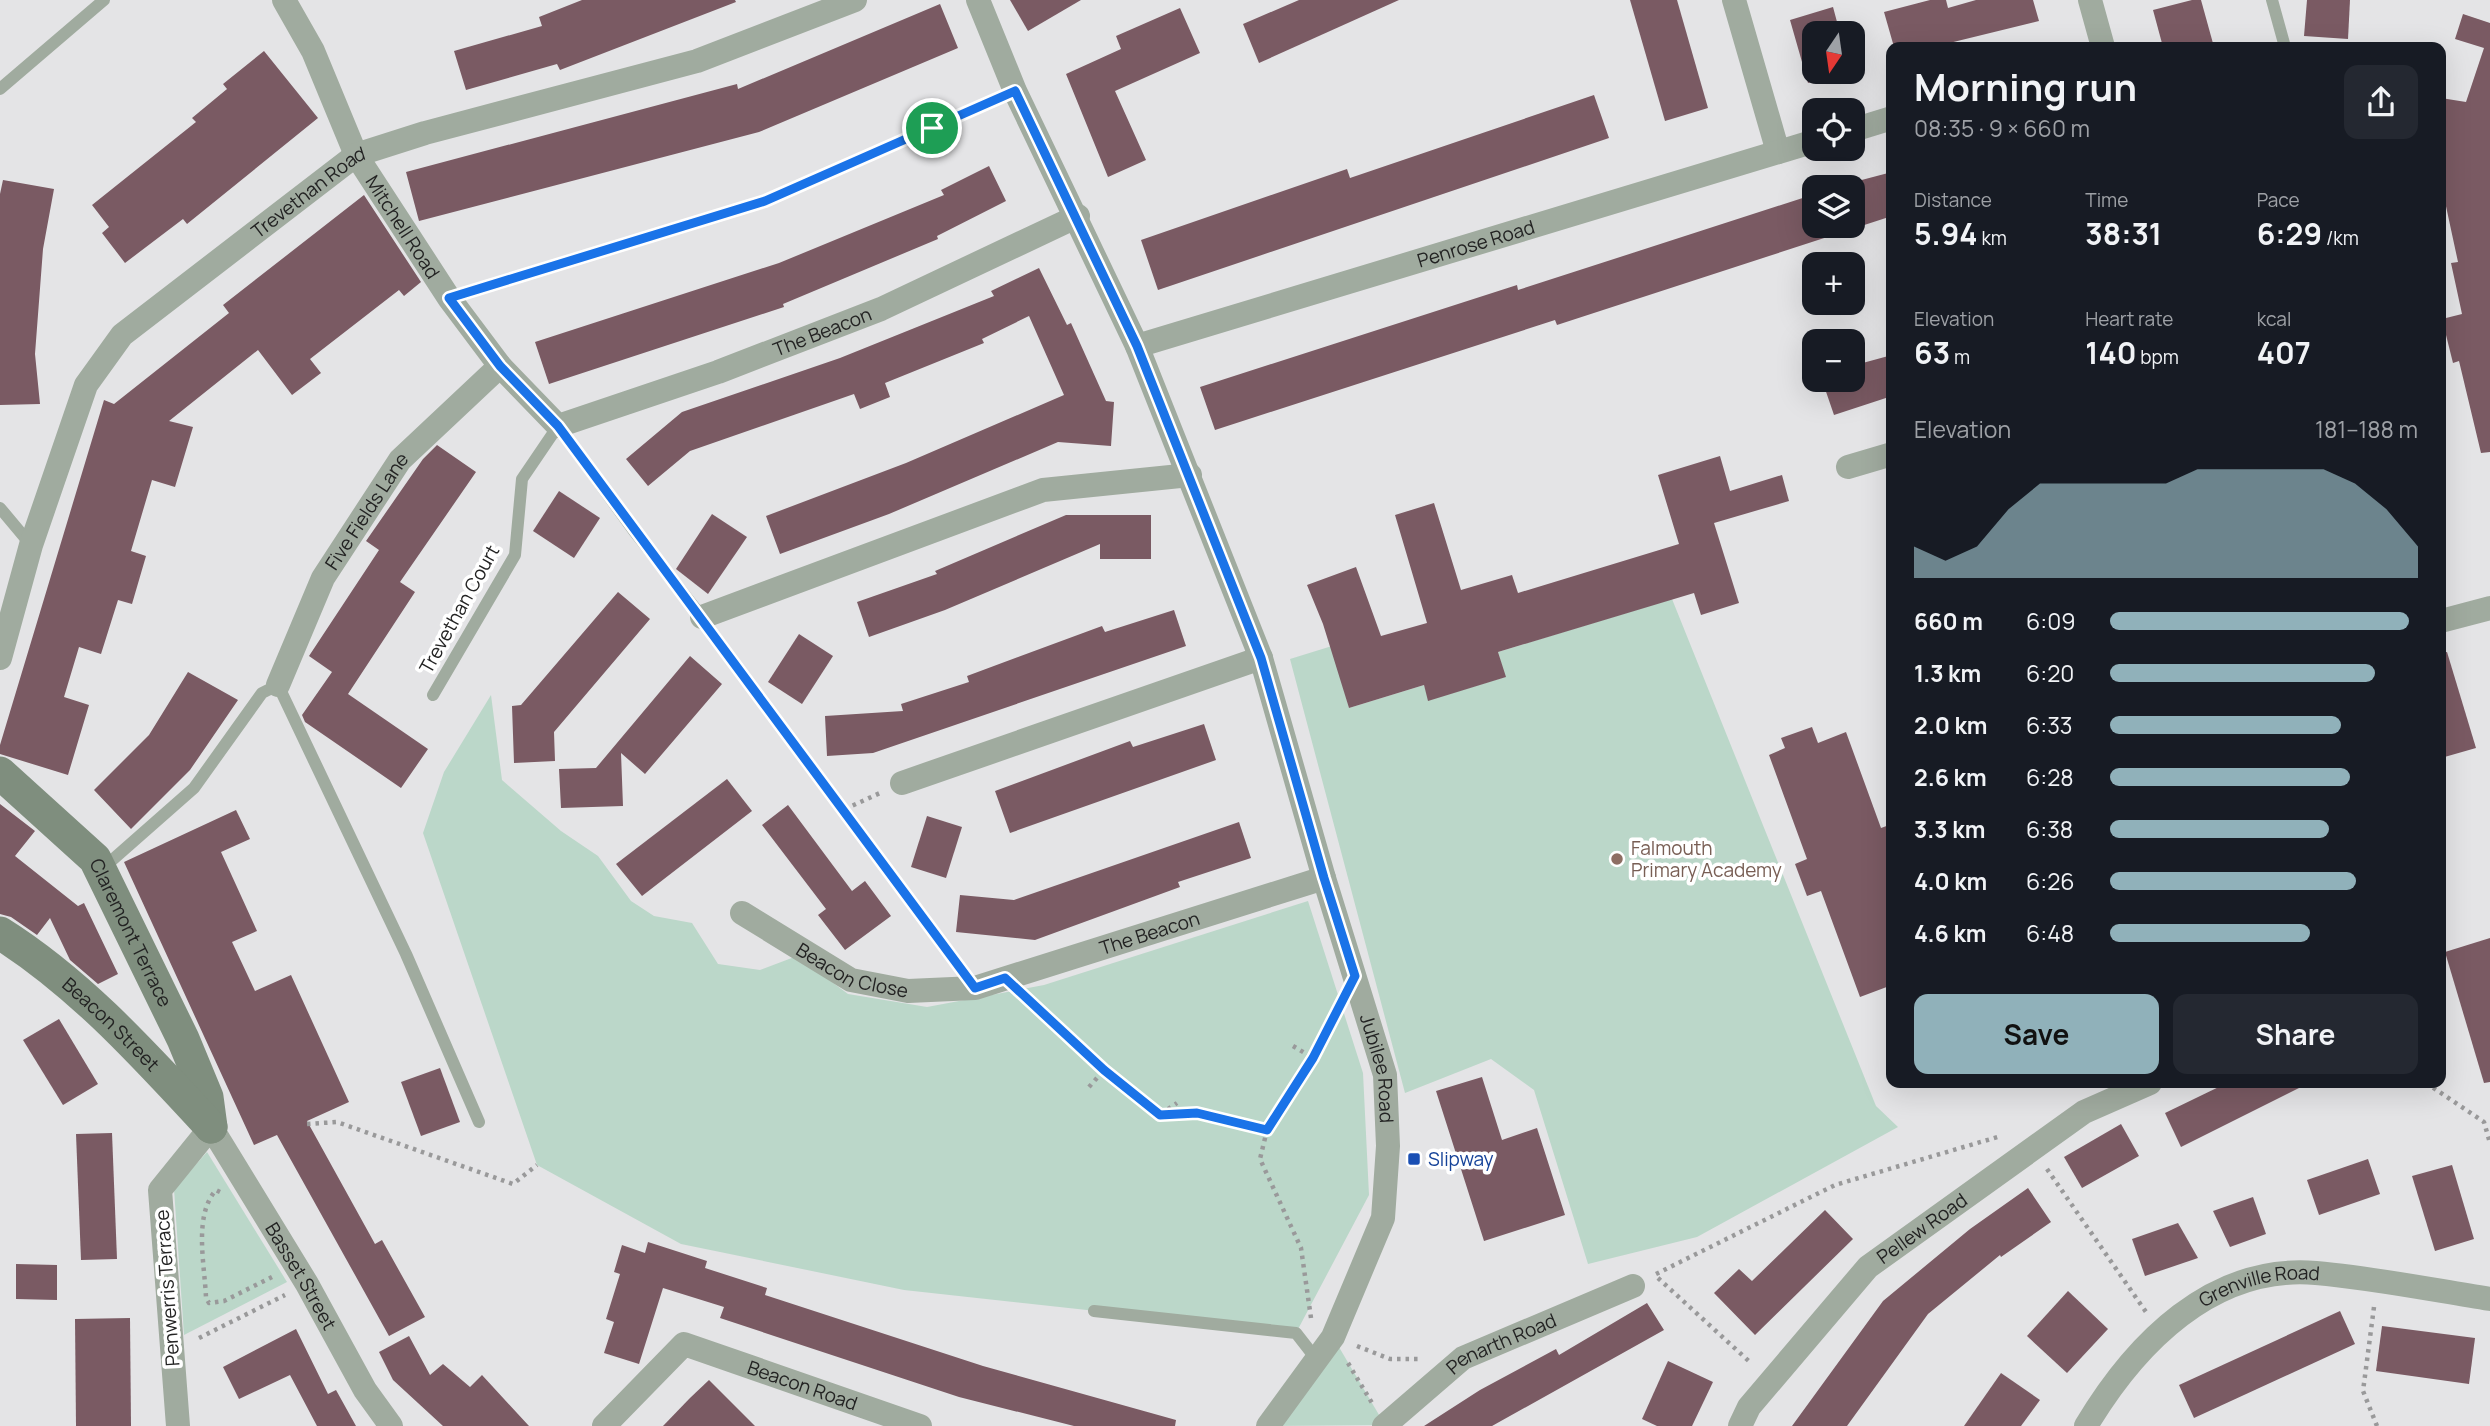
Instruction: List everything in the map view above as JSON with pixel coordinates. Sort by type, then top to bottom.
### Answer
[{"type":"street","name":"Mitchell Road","points":[[284,0],[313,51],[356,155],[449,298],[500,366],[558,426]]},
{"type":"street","name":"Trevethan Road","points":[[0,658],[31,545],[86,384],[122,335],[356,155],[425,133],[697,61],[855,0]]},
{"type":"street","name":"Jubilee Road","points":[[978,0],[1015,91],[1078,216],[1137,346],[1191,475],[1261,658],[1324,878],[1385,1075],[1388,1146],[1383,1218],[1333,1337],[1268,1426]]},
{"type":"street","points":[[1734,0],[1778,152]]},
{"type":"street","points":[[2090,0],[2102,42]]},
{"type":"street","points":[[1865,126],[1886,120]]},
{"type":"street","name":"Penrose Road","points":[[1137,346],[1802,145]]},
{"type":"street","name":"The Beacon","points":[[558,426],[718,372],[881,309],[1078,216]]},
{"type":"street","name":"Five Fields Lane","points":[[278,685],[323,578],[400,460],[500,366]]},
{"type":"street","points":[[1847,467],[1886,456]]},
{"type":"street","points":[[702,617],[1043,490],[1191,475]]},
{"type":"street","points":[[2446,620],[2490,608]]},
{"type":"street","points":[[902,783],[1261,658]]},
{"type":"street","name":"Claremont Terrace","points":[[0,773],[95,859],[183,1039],[207,1097],[211,1126]]},
{"type":"street","name":"The Beacon","points":[[975,988],[1324,878]]},
{"type":"street","name":"Beacon Close","points":[[742,913],[851,980],[908,991],[975,988]]},
{"type":"street","name":"Beacon Street","points":[[0,933],[62,977],[92,1004],[211,1126]]},
{"type":"street","name":"Pellew Road","points":[[1740,1426],[1749,1407],[1868,1267],[2084,1112],[2139,1088]]},
{"type":"street","name":"Basset Street","points":[[211,1126],[300,1287],[391,1426]]},
{"type":"street","name":"Penwerris Terrace","points":[[178,1426],[160,1190],[211,1126]]},
{"type":"street","name":"Grenville Road","points":[[2086,1426],[2108,1390],[2145,1345],[2191,1305],[2224,1289],[2263,1277],[2314,1273],[2490,1299]]},
{"type":"street","name":"Penarth Road","points":[[1385,1426],[1463,1358],[1644,1280]]},
{"type":"street","name":"Beacon Road","points":[[604,1426],[684,1344],[920,1426]]},
{"type":"lane","points":[[0,89],[104,0]]},
{"type":"lane","points":[[2272,0],[2284,42]]},
{"type":"lane","points":[[449,298],[765,201],[1015,91]]},
{"type":"lane","points":[[558,426],[634,531],[702,617]]},
{"type":"lane","name":"Trevethan Court","points":[[433,695],[515,555],[522,480],[558,426]]},
{"type":"lane","points":[[0,508],[31,545]]},
{"type":"lane","points":[[100,871],[194,788],[262,693],[278,685],[406,954],[479,1122]]},
{"type":"lane","points":[[1094,1311],[1296,1333],[1317,1360]]},
{"type":"path","points":[[702,617],[975,988]]},
{"type":"path","points":[[845,809],[902,783]]},
{"type":"path","points":[[1317,1360],[1301,1248],[1260,1160],[1267,1130],[1313,1058],[1355,976]]},
{"type":"path","points":[[1005,978],[1104,1070],[1160,1115],[1197,1113],[1267,1130]]},
{"type":"path","points":[[1293,1046],[1313,1058]]},
{"type":"path","points":[[1089,1087],[1104,1070]]},
{"type":"path","points":[[2433,1088],[2484,1122],[2490,1143]]},
{"type":"path","points":[[1160,1115],[1177,1103]]},
{"type":"path","points":[[307,1124],[337,1122],[513,1184],[537,1165]]},
{"type":"path","points":[[1746,1359],[1644,1280],[1835,1185],[2006,1135]]},
{"type":"path","points":[[2033,1148],[2140,1303]]},
{"type":"path","points":[[229,1195],[216,1190],[208,1199],[203,1219],[206,1298],[209,1303],[224,1301],[273,1276]]},
{"type":"path","points":[[267,1265],[273,1276],[300,1287]]},
{"type":"path","points":[[2377,1282],[2363,1391],[2377,1426]]},
{"type":"path","points":[[172,1351],[300,1287]]},
{"type":"path","points":[[1333,1337],[1390,1359],[1424,1360]]},
{"type":"path","points":[[1333,1337],[1385,1426]]},
{"type":"green space","points":[[1672,599],[1876,1106],[1898,1127],[1697,1237],[1588,1264],[1534,1090],[1491,1059],[1405,1093],[1290,659],[1332,646],[1349,708],[1424,685],[1429,700],[1505,677],[1498,652]]},
{"type":"green space","points":[[491,695],[502,780],[561,831],[598,856],[631,901],[654,916],[692,923],[718,964],[760,970],[797,956],[848,994],[927,1007],[1044,985],[1308,901],[1363,1073],[1369,1195],[1296,1333],[904,1290],[681,1244],[537,1165],[423,833],[444,772]]},
{"type":"green space","points":[[207,1152],[287,1282],[184,1335],[174,1189]]},
{"type":"green space","points":[[1333,1337],[1385,1425],[1268,1426]]},
{"type":"building","points":[[582,0],[736,2],[560,70],[557,64],[466,90],[454,51],[542,26],[539,17]]},
{"type":"building","points":[[1010,0],[1081,0],[1028,31]]},
{"type":"building","points":[[1299,0],[1399,0],[1259,63],[1243,24]]},
{"type":"building","points":[[1630,0],[1677,0],[1708,108],[1665,121]]},
{"type":"building","points":[[1930,0],[1946,0],[1948,8],[1976,0],[2033,0],[2039,21],[1953,42],[1893,42],[1884,12]]},
{"type":"building","points":[[2201,0],[2213,42],[2162,42],[2153,10]]},
{"type":"building","points":[[2307,0],[2350,0],[2348,39],[2304,36]]},
{"type":"building","points":[[940,4],[958,48],[759,132],[419,221],[406,172],[737,84],[738,89]]},
{"type":"building","points":[[1833,7],[1837,21],[1802,21],[1802,62],[1790,20]]},
{"type":"building","points":[[1180,8],[1200,53],[1115,91],[1146,160],[1108,177],[1066,74],[1121,49],[1116,36]]},
{"type":"building","points":[[2463,14],[2490,23],[2490,452],[2481,453],[2459,361],[2453,363],[2446,335],[2446,318],[2462,314],[2451,263],[2458,262],[2446,206],[2446,99],[2466,102],[2484,48],[2455,39]]},
{"type":"building","points":[[264,51],[318,118],[187,224],[183,219],[125,263],[102,233],[109,227],[92,205],[196,122],[192,118],[227,89],[223,84]]},
{"type":"building","points":[[1594,95],[1609,138],[1158,290],[1141,240],[1347,169],[1350,178]]},
{"type":"building","points":[[989,166],[1006,201],[937,236],[938,239],[783,304],[784,307],[549,384],[535,342],[779,263],[944,195],[941,190]]},
{"type":"building","points":[[1886,174],[1886,218],[1865,225],[1865,179]]},
{"type":"building","points":[[3,180],[54,189],[43,249],[35,354],[40,404],[0,405],[0,194]]},
{"type":"building","points":[[364,195],[421,282],[404,296],[399,290],[310,359],[321,373],[292,395],[258,350],[169,421],[193,427],[175,487],[152,480],[131,551],[146,556],[132,604],[118,600],[101,654],[79,647],[64,697],[89,705],[68,775],[0,754],[0,745],[104,400],[114,404],[229,313],[223,305]]},
{"type":"building","points":[[1802,198],[1802,238],[1824,238],[1557,325],[1555,320],[1215,430],[1200,387],[1517,285],[1518,290]]},
{"type":"building","points":[[1039,268],[1067,325],[1071,323],[1106,401],[1114,402],[1111,446],[1058,442],[889,514],[780,554],[766,516],[906,463],[1064,395],[1029,316],[982,339],[984,343],[885,383],[890,397],[860,409],[854,394],[690,451],[648,486],[626,459],[682,412],[840,358],[994,296],[991,291]]},
{"type":"building","points":[[1886,357],[1886,398],[1834,415],[1826,392],[1865,392],[1865,362]]},
{"type":"building","points":[[437,445],[476,472],[400,582],[415,592],[348,694],[428,749],[401,788],[305,722],[302,715],[332,672],[309,656],[379,550],[366,541],[423,459]]},
{"type":"building","points":[[1720,456],[1730,491],[1782,475],[1789,501],[1714,523],[1739,603],[1701,615],[1694,593],[1498,652],[1506,677],[1428,701],[1424,685],[1349,708],[1323,624],[1307,585],[1356,567],[1381,636],[1427,623],[1395,515],[1434,503],[1461,590],[1512,575],[1518,593],[1679,544],[1658,475]]},
{"type":"building","points":[[559,491],[600,518],[574,558],[533,531]]},
{"type":"building","points":[[712,514],[747,537],[708,594],[676,569]]},
{"type":"building","points":[[1066,515],[1151,515],[1151,559],[1100,559],[1100,544],[945,610],[869,637],[857,602],[937,574],[935,571]]},
{"type":"building","points":[[618,592],[650,619],[554,732],[555,761],[514,763],[512,706],[521,705]]},
{"type":"building","points":[[1174,610],[1186,646],[873,753],[827,756],[825,716],[903,711],[901,704],[969,682],[967,676],[1102,626],[1105,632]]},
{"type":"building","points":[[799,634],[833,656],[802,704],[768,682]]},
{"type":"building","points":[[2446,652],[2476,748],[2446,757]]},
{"type":"building","points":[[690,656],[722,684],[645,774],[621,753],[623,806],[561,808],[559,769],[596,768]]},
{"type":"building","points":[[188,672],[238,700],[190,770],[131,829],[94,790],[149,735]]},
{"type":"building","points":[[1204,724],[1216,760],[1010,833],[995,791],[1130,741],[1133,747]]},
{"type":"building","points":[[1812,727],[1818,743],[1846,732],[1881,828],[1886,826],[1886,987],[1860,997],[1821,891],[1807,896],[1795,864],[1807,859],[1769,755],[1785,748],[1781,738]]},
{"type":"building","points":[[727,779],[752,811],[642,896],[616,864]]},
{"type":"building","points":[[0,804],[35,831],[15,856],[78,906],[84,903],[118,974],[98,984],[70,960],[50,918],[37,935],[11,917],[0,914]]},
{"type":"building","points":[[788,805],[852,891],[865,881],[891,916],[845,950],[818,915],[826,909],[762,825]]},
{"type":"building","points":[[236,810],[250,839],[221,852],[257,931],[232,942],[255,991],[291,975],[349,1102],[307,1121],[375,1244],[382,1240],[425,1317],[389,1336],[277,1135],[254,1145],[124,862]]},
{"type":"building","points":[[927,816],[962,827],[946,878],[911,867]]},
{"type":"building","points":[[1239,822],[1251,858],[1178,882],[1180,887],[1035,940],[956,932],[960,895],[1014,900]]},
{"type":"building","points":[[2490,938],[2490,1082],[2484,1083],[2446,952]]},
{"type":"building","points":[[59,1019],[98,1084],[63,1105],[23,1040]]},
{"type":"building","points":[[440,1068],[460,1122],[421,1136],[401,1082]]},
{"type":"building","points":[[1482,1077],[1502,1140],[1537,1128],[1565,1215],[1484,1241],[1436,1091]]},
{"type":"building","points":[[2217,1088],[2299,1088],[2181,1147],[2165,1113]]},
{"type":"building","points":[[2121,1124],[2139,1156],[2082,1188],[2064,1157]]},
{"type":"building","points":[[112,1133],[117,1259],[81,1260],[76,1134]]},
{"type":"building","points":[[2368,1159],[2380,1194],[2319,1215],[2307,1180]]},
{"type":"building","points":[[2452,1165],[2474,1239],[2435,1251],[2412,1176]]},
{"type":"building","points":[[2028,1188],[2051,1222],[2001,1257],[2000,1255],[1928,1314],[1847,1426],[1792,1426],[1883,1301],[1970,1229]]},
{"type":"building","points":[[2253,1197],[2266,1234],[2230,1247],[2213,1211]]},
{"type":"building","points":[[1825,1210],[1853,1239],[1755,1335],[1714,1293],[1739,1269],[1752,1281]]},
{"type":"building","points":[[2178,1223],[2198,1258],[2145,1276],[2132,1239]]},
{"type":"building","points":[[648,1242],[707,1261],[705,1268],[767,1288],[765,1295],[983,1366],[1176,1420],[1175,1426],[1074,1426],[959,1397],[720,1318],[724,1307],[663,1288],[639,1364],[604,1353],[614,1322],[606,1319],[620,1274],[614,1272],[622,1245],[645,1253]]},
{"type":"building","points":[[16,1264],[57,1265],[57,1300],[16,1299]]},
{"type":"building","points":[[2068,1291],[2108,1329],[2067,1373],[2027,1336]]},
{"type":"building","points":[[1647,1303],[1664,1330],[1492,1426],[1424,1426],[1480,1390],[1556,1349],[1559,1355]]},
{"type":"building","points":[[2340,1311],[2355,1344],[2194,1418],[2179,1385]]},
{"type":"building","points":[[130,1318],[131,1426],[76,1426],[75,1319]]},
{"type":"building","points":[[2382,1326],[2475,1338],[2469,1384],[2376,1371]]},
{"type":"building","points":[[296,1329],[328,1394],[336,1390],[356,1426],[317,1426],[290,1375],[239,1399],[223,1367]]},
{"type":"building","points":[[409,1336],[430,1375],[443,1364],[470,1387],[482,1375],[529,1426],[443,1426],[393,1380],[379,1352]]},
{"type":"building","points":[[1668,1361],[1713,1382],[1692,1426],[1657,1426],[1642,1419]]},
{"type":"building","points":[[2001,1373],[2040,1400],[2021,1426],[1964,1426]]},
{"type":"building","points":[[709,1380],[755,1426],[663,1426],[690,1398]]},
{"type":"place","name":"Falmouth Primary Academy","points":[[1617,859]]},
{"type":"place","name":"Slipway","points":[[1414,1159]]},
{"type":"route","points":[[1015,91],[1078,216],[1137,346],[1191,475],[1261,658],[1355,976],[1313,1058],[1267,1130],[1197,1113],[1160,1115],[1104,1070],[1005,978],[975,988],[845,809],[702,617],[634,531],[558,426],[500,366],[449,298],[765,201],[932,128],[1015,91]]}]
